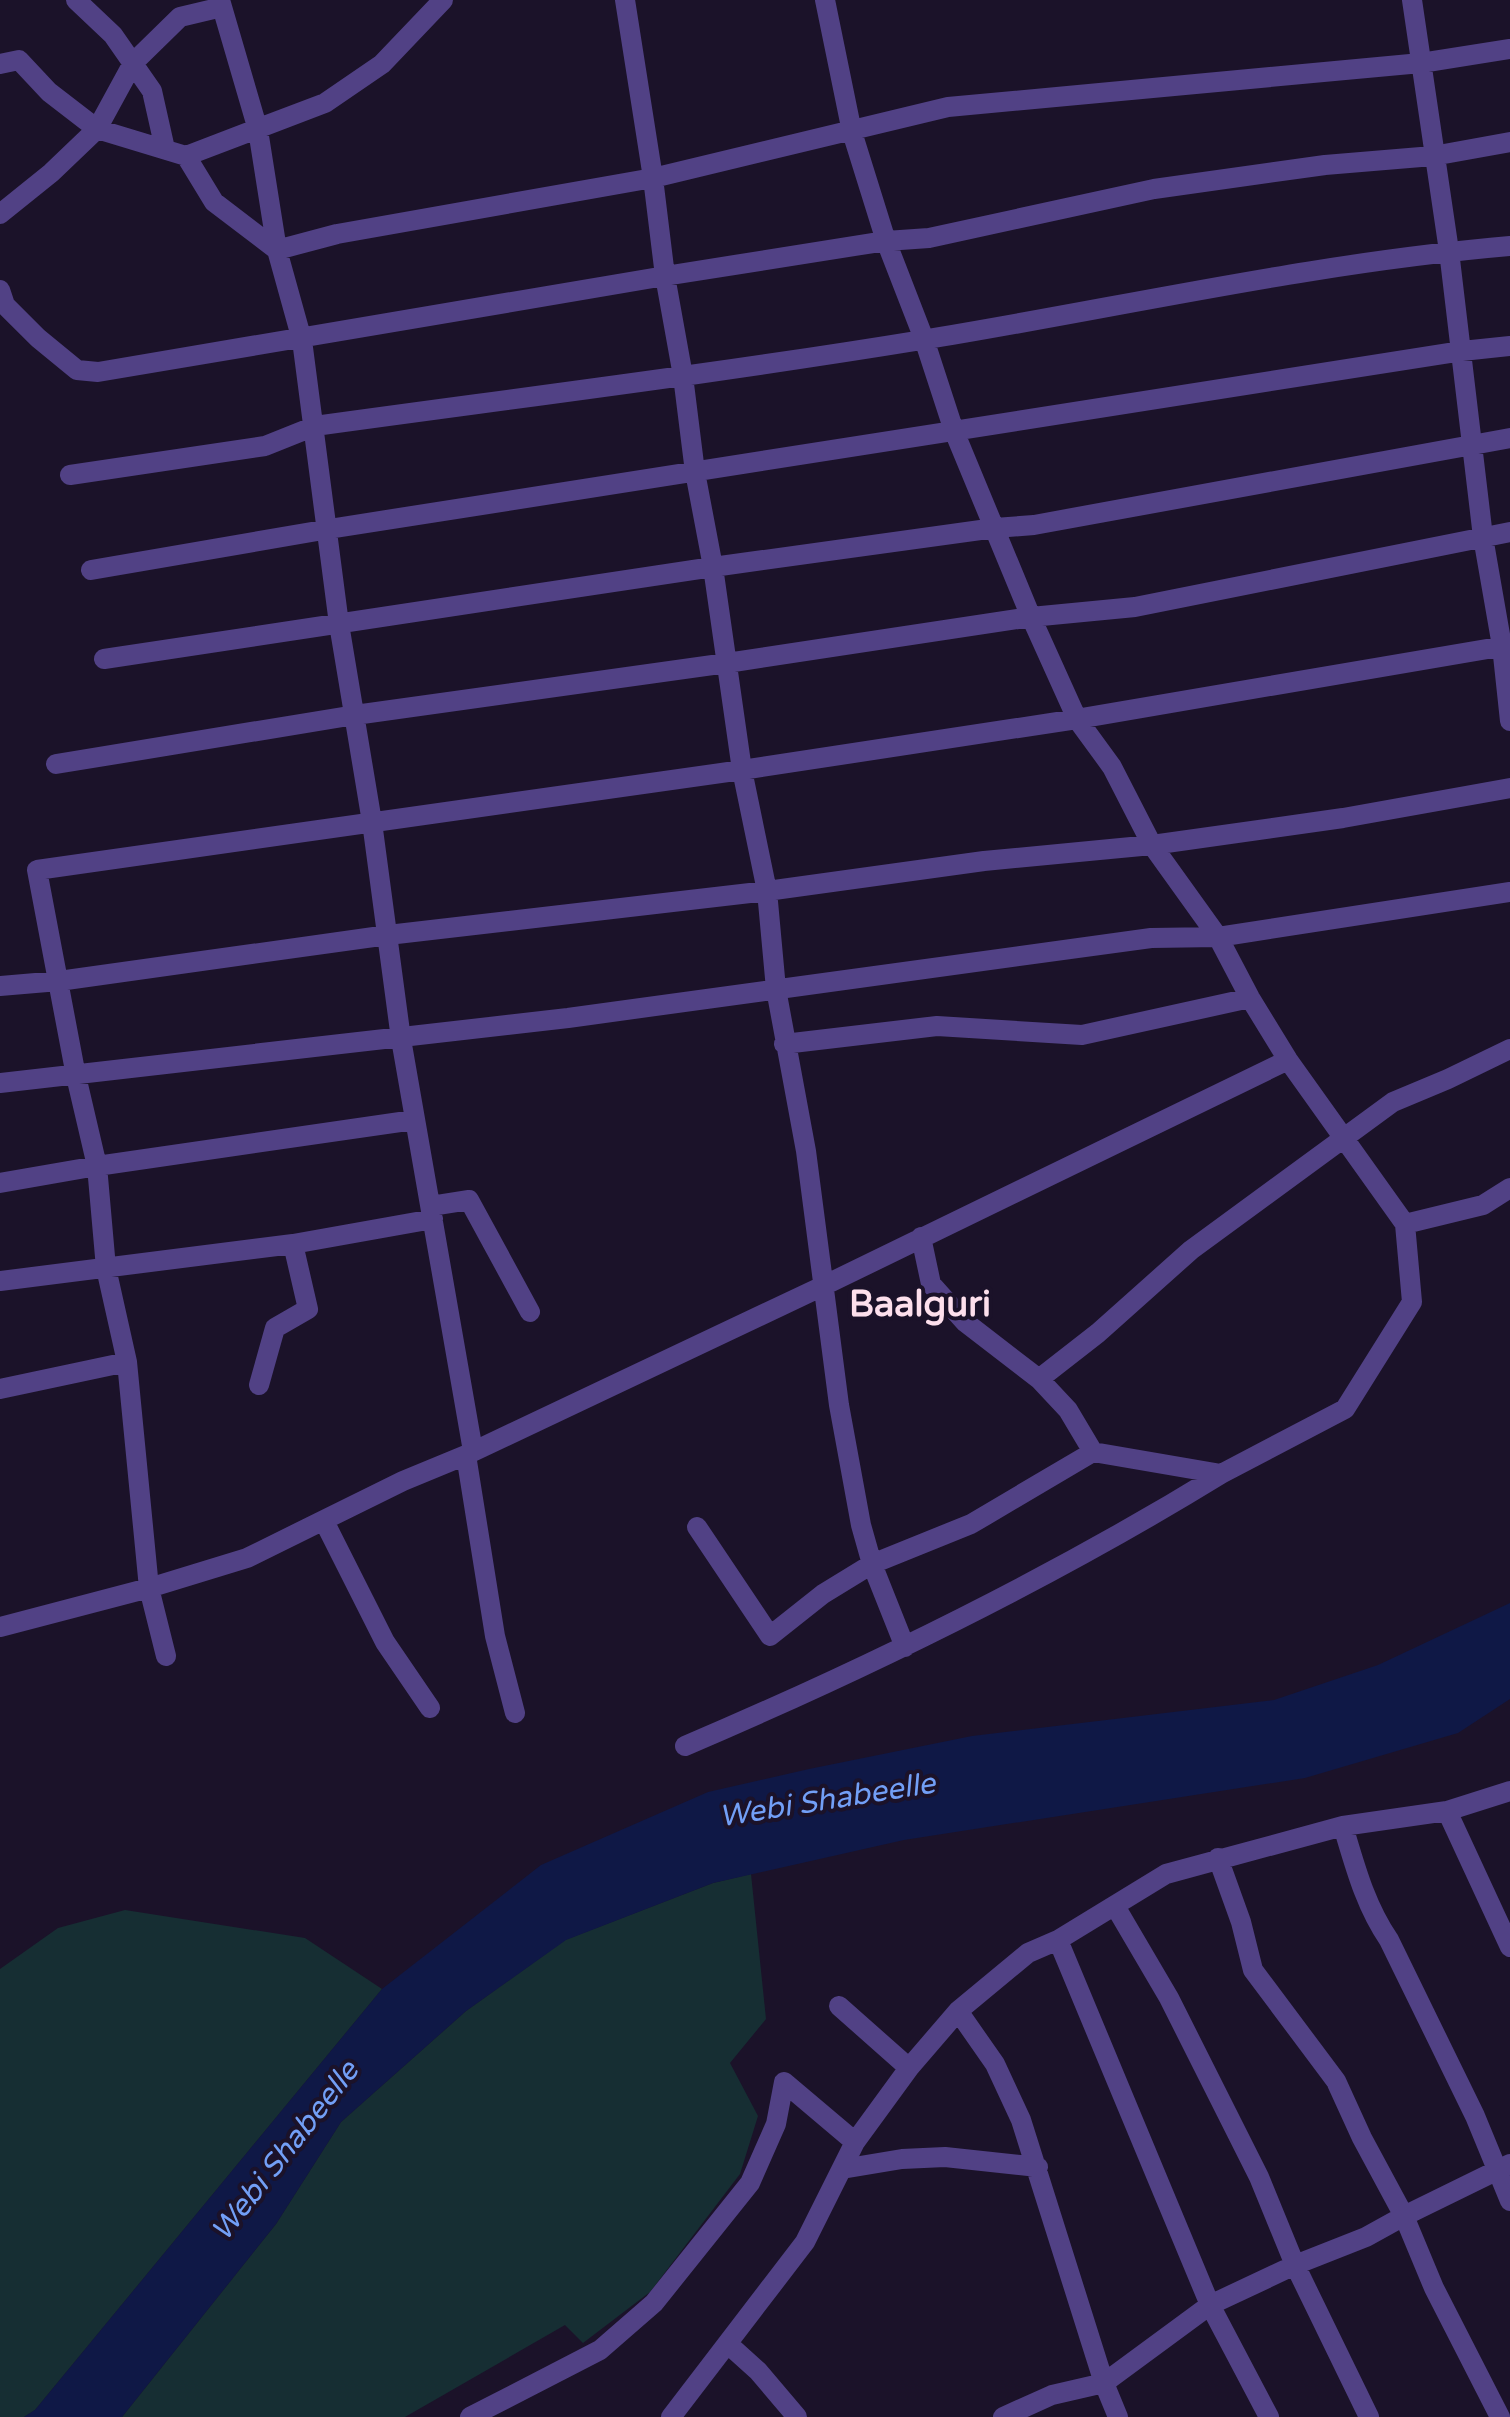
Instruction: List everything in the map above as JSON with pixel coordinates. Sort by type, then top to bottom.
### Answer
[{"type":"street","points":[[76,0],[113,35],[152,91],[165,149]]},
{"type":"street","points":[[0,64],[19,60],[49,92],[97,129],[186,156],[325,103],[382,64],[443,0]]},
{"type":"street","points":[[625,0],[742,770],[767,891],[776,989],[806,1151],[844,1435],[861,1525],[872,1564],[905,1647]]},
{"type":"street","points":[[685,1746],[905,1647],[1127,1531],[1221,1474],[1345,1409],[1412,1302],[1405,1224],[1288,1060],[1218,937],[1152,845],[1112,767],[1077,719],[1031,617],[954,431],[924,339],[886,241],[852,132],[825,0]]},
{"type":"street","points":[[1412,0],[1449,251],[1483,537],[1506,645],[1510,721]]},
{"type":"street","points":[[0,214],[51,173],[97,129],[133,63],[180,17],[221,3],[258,130],[277,250],[302,340],[339,624],[372,822],[401,1039],[432,1212],[495,1636],[515,1713]]},
{"type":"street","points":[[277,250],[337,234],[653,178],[948,107],[1421,63],[1510,49]]},
{"type":"street","points":[[0,290],[5,305],[38,338],[77,370],[98,372],[302,340],[665,276],[886,241],[929,238],[1154,189],[1325,165],[1433,156],[1510,142]]},
{"type":"street","points":[[186,156],[214,202],[277,250]]},
{"type":"street","points":[[70,475],[265,446],[315,426],[683,376],[924,339],[1173,294],[1449,251],[1510,246]]},
{"type":"street","points":[[91,570],[329,529],[1462,351],[1510,346]]},
{"type":"street","points":[[104,659],[713,567],[1034,525],[1510,438]]},
{"type":"street","points":[[56,764],[355,715],[1031,617],[1135,607],[1510,532]]},
{"type":"street","points":[[166,1656],[149,1588],[127,1362],[106,1268],[97,1166],[76,1076],[37,870],[1077,719],[1506,645]]},
{"type":"street","points":[[0,986],[59,981],[388,935],[767,891],[984,861],[1152,845],[1343,818],[1510,788]]},
{"type":"street","points":[[0,1083],[401,1039],[1151,938],[1218,937],[1510,892]]},
{"type":"street","points":[[784,1044],[937,1026],[1082,1035],[1250,998]]},
{"type":"street","points":[[1039,1379],[1098,1333],[1191,1250],[1393,1102],[1510,1049]]},
{"type":"street","points":[[0,1627],[149,1588],[247,1558],[403,1481],[823,1286],[1288,1060]]},
{"type":"street","points":[[0,1183],[414,1120]]},
{"type":"street","points":[[1405,1224],[1483,1205],[1510,1188]]},
{"type":"street","points":[[0,1281],[293,1244],[432,1212],[469,1200],[530,1312]]},
{"type":"street","points":[[921,1237],[931,1284],[965,1322],[1039,1379],[1068,1410],[1093,1452]]},
{"type":"street","points":[[259,1385],[275,1328],[308,1309],[293,1244]]},
{"type":"street","points":[[0,1389],[127,1362]]},
{"type":"street","points":[[697,1527],[770,1636],[823,1594],[872,1564],[971,1524],[1093,1452],[1221,1474]]},
{"type":"street","points":[[324,1521],[385,1642],[430,1708]]},
{"type":"street","points":[[671,2417],[805,2242],[855,2142],[909,2068],[958,2011],[1028,1953],[1058,1940],[1166,1874],[1343,1826],[1447,1811],[1510,1791]]},
{"type":"street","points":[[1447,1811],[1510,1947]]},
{"type":"street","points":[[1343,1826],[1358,1880],[1374,1918],[1389,1940],[1503,2167],[1510,2201]]},
{"type":"street","points":[[1218,1858],[1241,1922],[1253,1970],[1336,2081],[1362,2138],[1404,2216],[1434,2288],[1500,2417]]},
{"type":"street","points":[[1115,1906],[1169,1998],[1245,2150],[1295,2265],[1369,2417]]},
{"type":"street","points":[[1058,1940],[1210,2305],[1269,2417]]},
{"type":"street","points":[[839,2006],[909,2068]]},
{"type":"street","points":[[958,2011],[995,2064],[1021,2120],[1104,2383],[1118,2417]]},
{"type":"street","points":[[470,2417],[600,2350],[654,2303],[750,2183],[776,2124],[784,2082],[855,2142]]},
{"type":"street","points":[[842,2169],[902,2159],[945,2157],[1038,2167]]},
{"type":"street","points":[[1003,2417],[1052,2395],[1104,2383],[1210,2305],[1295,2265],[1366,2237],[1503,2167]]},
{"type":"street","points":[[728,2344],[758,2371],[797,2417]]},
{"type":"green space","points":[[751,1874],[766,2019],[730,2063],[758,2116],[740,2174],[650,2292],[583,2343],[565,2325],[405,2417],[122,2417],[276,2224],[341,2122],[466,2011],[565,1940],[713,1883]]},
{"type":"green space","points":[[125,1910],[305,1938],[382,1989],[35,2410],[24,2417],[0,2417],[0,1969],[58,1928]]},
{"type":"water","name":"Webi Shabeelle","points":[[1510,1603],[1510,1699],[1458,1733],[1305,1778],[904,1840],[713,1883],[566,1940],[466,2011],[341,2122],[276,2224],[122,2417],[24,2417],[35,2410],[382,1989],[541,1865],[708,1792],[809,1769],[972,1736],[1274,1700],[1378,1665]]},
{"type":"district","name":"Baalguri","points":[[920,1304]]}]
